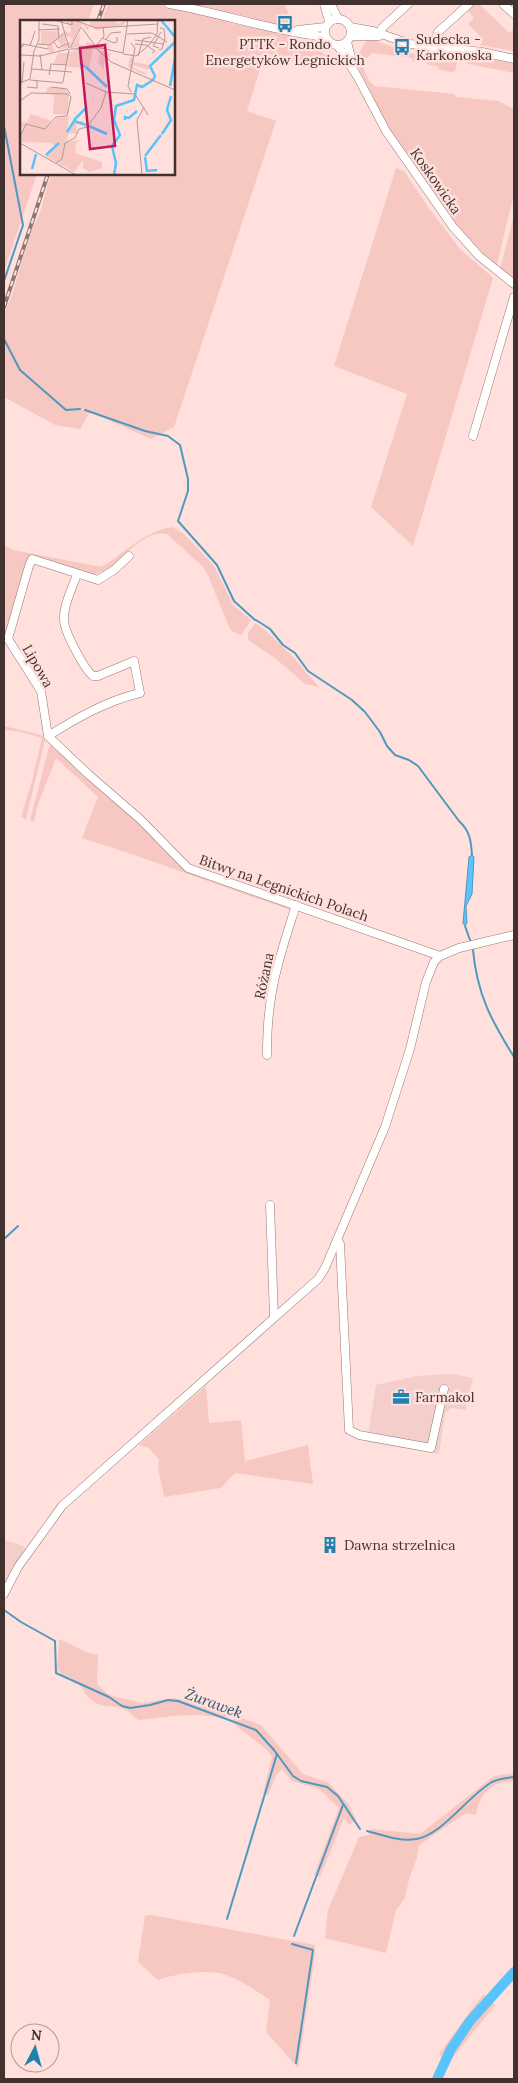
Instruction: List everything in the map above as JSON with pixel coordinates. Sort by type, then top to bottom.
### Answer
[{"type":"street","points":[[169,4],[204,10],[289,31],[325,37]]},
{"type":"street","points":[[324,4],[327,24],[325,37],[329,43],[338,46],[349,39],[384,32],[408,4]]},
{"type":"street","points":[[331,4],[338,19]]},
{"type":"street","points":[[433,48],[438,32],[469,4]]},
{"type":"street","points":[[503,4],[514,14]]},
{"type":"street","points":[[289,31],[327,24],[338,19],[344,20],[350,27],[384,32],[410,44],[482,52],[514,59]]},
{"type":"street","points":[[349,39],[350,27]]},
{"type":"street","name":"Koskowicka","points":[[349,39],[357,76]]},
{"type":"street","name":"Koskowicka","points":[[338,46],[357,76],[386,131],[453,227],[479,256],[514,284]]},
{"type":"street","points":[[473,436],[514,297]]},
{"type":"street","points":[[48,736],[86,713],[122,698],[140,693],[134,661],[98,676],[93,676],[85,667],[64,621],[77,574],[98,580],[114,570],[129,556]]},
{"type":"street","name":"Lipowa","points":[[48,736],[41,691],[8,639],[32,558],[77,574]]},
{"type":"street","name":"Bitwy na Legnickich Polach","points":[[48,736],[88,774],[140,818],[188,868],[440,956]]},
{"type":"street","name":"Różana","points":[[267,1055],[268,1019],[272,992],[278,964],[296,905]]},
{"type":"street","points":[[4,1594],[18,1567],[62,1506],[318,1279],[338,1239],[385,1127],[410,1049],[426,982],[434,962],[440,956],[459,948],[514,934]]},
{"type":"street","points":[[270,1205],[274,1317]]},
{"type":"street","points":[[338,1239],[340,1244],[349,1430],[359,1435],[431,1448],[444,1389]]},
{"type":"shaded area","points":[[4,4],[94,4],[88,20],[20,20],[20,175],[37,175],[4,272]]},
{"type":"shaded area","points":[[108,4],[284,4],[295,27],[294,41],[317,50],[339,62],[329,66],[308,59],[301,63],[265,53],[247,111],[276,121],[174,427],[151,439],[90,412],[80,429],[55,425],[4,397],[4,313],[12,295],[51,175],[175,175],[175,20],[102,20]]},
{"type":"shaded area","points":[[474,4],[479,4],[509,33],[514,29],[514,51],[479,45],[482,43],[482,38],[468,24],[474,18],[468,11]]},
{"type":"shaded area","points":[[368,38],[409,53],[458,59],[455,71],[450,72],[438,69],[438,66],[412,61],[412,58],[373,53],[361,62],[369,81],[375,86],[455,94],[455,97],[498,101],[514,109],[514,194],[497,264],[493,264],[459,228],[391,133],[357,65],[359,53]]},
{"type":"shaded area","points":[[465,56],[487,58],[514,64],[514,73],[468,64],[464,61]]},
{"type":"shaded area","points":[[396,168],[404,171],[460,249],[493,278],[413,546],[371,507],[407,394],[334,366]]},
{"type":"shaded area","points":[[514,215],[514,279],[500,269]]},
{"type":"shaded area","points":[[172,527],[184,534],[214,566],[233,605],[251,620],[241,635],[232,631],[229,627],[203,567],[167,534],[156,534],[146,538],[101,573],[90,575],[39,558],[28,557],[7,633],[4,629],[4,545],[13,550],[102,567],[135,543],[162,529]]},
{"type":"shaded area","points":[[255,623],[291,655],[319,687],[305,684],[276,659],[248,640],[248,633]]},
{"type":"shaded area","points":[[4,726],[41,735],[45,740],[26,819],[21,817],[42,738],[17,731],[4,730]]},
{"type":"shaded area","points":[[52,743],[188,871],[292,907],[291,910],[82,838],[98,797],[56,758],[37,807],[34,822],[30,820],[49,747]]},
{"type":"shaded area","points":[[453,1374],[473,1378],[466,1410],[451,1408],[445,1413],[439,1454],[367,1442],[376,1385],[417,1376]]},
{"type":"shaded area","points":[[206,1386],[209,1423],[241,1420],[245,1461],[308,1445],[313,1484],[235,1473],[221,1488],[164,1497],[159,1473],[159,1460],[149,1448],[139,1445]]},
{"type":"shaded area","points":[[4,1540],[25,1548],[4,1587]]},
{"type":"shaded area","points":[[59,1639],[89,1653],[98,1655],[97,1684],[109,1695],[142,1703],[174,1698],[226,1712],[225,1719],[194,1715],[140,1720],[124,1709],[94,1702],[75,1680],[57,1670]]},
{"type":"shaded area","points":[[234,1715],[261,1725],[303,1774],[329,1783],[349,1805],[356,1820],[349,1825],[344,1818],[320,1877],[314,1875],[339,1808],[319,1789],[292,1781],[282,1769],[276,1776],[268,1795],[263,1793],[272,1757],[267,1750],[233,1723]]},
{"type":"shaded area","points":[[514,1773],[514,1781],[494,1786],[488,1790],[480,1801],[476,1815],[466,1813],[419,1845],[405,1898],[396,1910],[386,1953],[325,1938],[328,1910],[359,1837],[369,1835],[371,1829],[420,1834],[494,1776]]},
{"type":"shaded area","points":[[151,1915],[315,1945],[298,2068],[266,2032],[270,2000],[252,1988],[219,1973],[188,1973],[158,1980],[138,1962],[145,1916]]},
{"type":"shaded area","points":[[484,1994],[495,2005],[447,2065],[439,2054]]},
{"type":"water","points":[[472,855],[474,857],[472,894],[466,906],[467,923],[465,926],[463,923],[469,857]]},
{"type":"waterway","points":[[4,126],[23,225],[4,281]]},
{"type":"waterway","points":[[4,339],[20,370],[66,410],[80,409]]},
{"type":"waterway","points":[[85,410],[145,431],[168,436],[180,445],[188,479],[188,491],[178,521],[217,565],[234,601],[255,620]]},
{"type":"waterway","points":[[256,620],[270,629],[283,645],[295,653],[308,671],[352,700],[365,712],[395,755],[409,760],[418,766],[468,832],[472,855]]},
{"type":"waterway","points":[[465,926],[470,940]]},
{"type":"waterway","points":[[473,950],[478,980],[486,1006],[498,1031],[514,1057]]},
{"type":"waterway","points":[[4,1239],[18,1226]]},
{"type":"waterway","name":"Żurawek","points":[[4,1610],[55,1641],[56,1673],[109,1697],[122,1706],[130,1708],[168,1700],[178,1701],[256,1730],[293,1776],[301,1781],[327,1787],[338,1796],[360,1829]]},
{"type":"waterway","points":[[227,1919],[277,1754]]},
{"type":"waterway","name":"Żurawek","points":[[367,1831],[404,1840],[426,1836],[445,1823],[483,1788],[500,1779],[514,1777]]},
{"type":"waterway","points":[[294,1936],[343,1805]]},
{"type":"waterway","points":[[292,1944],[313,1950],[296,2063]]},
{"type":"waterway","points":[[437,2079],[451,2049],[470,2021],[514,1972]]},
{"type":"railway","points":[[98,20],[104,4]]},
{"type":"railway","points":[[4,307],[48,175]]},
{"type":"place","name":"PTTK - Rondo Energetyków Legnickich","points":[[285,24]]},
{"type":"place","name":"Sudecka - Karkonoska","points":[[402,47]]},
{"type":"place","name":"Farmakol","points":[[401,1397]]},
{"type":"place","name":"Dawna strzelnica","points":[[330,1545]]}]
